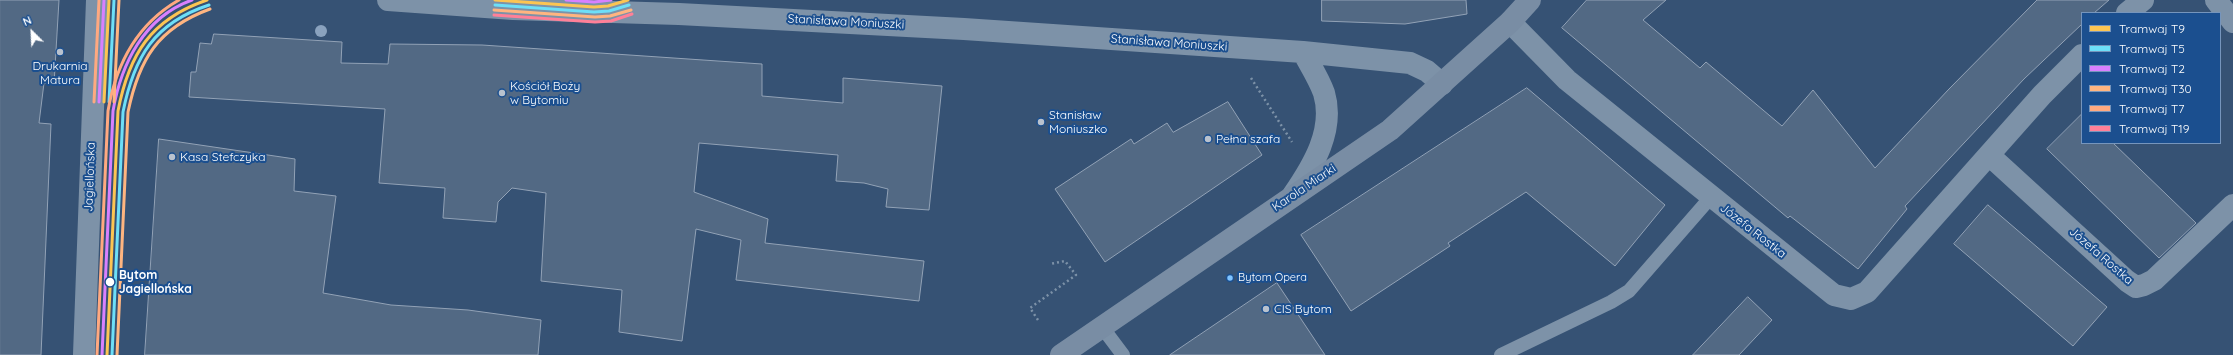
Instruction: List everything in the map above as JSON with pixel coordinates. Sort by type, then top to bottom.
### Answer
[{"type":"main road","name":"Karola Miarki","points":[[1061,355],[1390,130],[1510,22],[1530,0]]},
{"type":"street","name":"Jagiellońska","points":[[84,355],[97,0]]},
{"type":"street","name":"Stanisława Moniuszki","points":[[388,0],[680,7],[964,29],[1303,52],[1410,63],[1427,71],[1442,84]]},
{"type":"street","points":[[2128,12],[2143,0]]},
{"type":"street","points":[[2216,0],[2233,22]]},
{"type":"street","name":"Józefa Rostka","points":[[1510,22],[1567,80],[1711,197],[1834,295],[1851,299],[1867,292],[2042,95],[2081,56]]},
{"type":"street","points":[[1293,196],[1312,169],[1324,134],[1327,106],[1323,92],[1303,52]]},
{"type":"street","name":"Józefa Rostka","points":[[1989,155],[2127,281],[2136,286],[2144,285],[2154,280],[2233,205]]},
{"type":"lane","points":[[1501,355],[1612,302],[1629,291],[1711,197]]},
{"type":"lane","points":[[1102,326],[1123,355]]},
{"type":"path","points":[[1251,78],[1292,142]]},
{"type":"path","points":[[1038,320],[1030,308],[1076,276],[1065,262],[1050,264]]},
{"type":"building","points":[[0,0],[59,0],[54,84],[44,83],[39,123],[51,124],[41,355],[0,355]]},
{"type":"building","points":[[1322,0],[1466,0],[1467,14],[1405,24],[1322,21]]},
{"type":"building","points":[[1587,0],[1666,0],[1643,20],[1700,68],[1706,62],[1782,126],[1813,90],[1875,168],[1949,89],[2037,0],[2109,0],[2095,12],[2081,12],[2081,25],[2024,79],[1905,206],[1907,209],[1858,269],[1790,216],[1788,218],[1562,28]]},
{"type":"building","points":[[214,34],[342,42],[341,63],[388,64],[390,44],[482,45],[762,64],[762,96],[843,103],[843,78],[942,86],[929,210],[886,207],[888,189],[864,183],[836,181],[838,155],[699,143],[694,192],[768,219],[765,243],[924,261],[919,301],[736,280],[741,240],[696,229],[682,341],[619,332],[622,290],[541,281],[546,193],[512,188],[498,202],[496,222],[443,218],[445,188],[379,183],[385,109],[189,97],[191,72],[196,72],[200,43],[211,44]]},
{"type":"building","points":[[1527,88],[1665,205],[1615,266],[1526,192],[1448,243],[1450,246],[1351,311],[1301,235]]},
{"type":"building","points":[[1228,102],[1262,155],[1105,262],[1055,189],[1131,139],[1134,144],[1167,123],[1173,132]]},
{"type":"building","points":[[2081,115],[2081,144],[2114,144],[2196,223],[2159,258],[2047,149]]},
{"type":"building","points":[[159,139],[295,159],[294,191],[336,196],[323,293],[391,305],[468,310],[541,320],[538,355],[145,355]]},
{"type":"building","points":[[1988,205],[2107,307],[2073,346],[1954,244]]},
{"type":"building","name":"CIS Bytom","points":[[1277,283],[1325,355],[1170,355]]},
{"type":"building","points":[[1748,297],[1772,320],[1739,355],[1693,355]]},
{"type":"tram line","name":"T7","points":[[94,102],[99,0]]},
{"type":"tram line","name":"T2","points":[[99,102],[104,0]]},
{"type":"tram line","name":"T9","points":[[104,102],[109,0]]},
{"type":"tram line","name":"T5","points":[[109,102],[114,0]]},
{"type":"tram line","name":"T30","points":[[114,102],[119,0]]},
{"type":"tram line","name":"T7","points":[[97,355],[108,111],[117,77],[131,47],[140,33],[151,21],[179,0]]},
{"type":"tram line","name":"T2","points":[[102,355],[113,111],[117,93],[129,60],[148,30],[175,8],[192,0]]},
{"type":"tram line","name":"T9","points":[[107,355],[118,111],[123,91],[136,56],[157,28],[171,17],[207,0]]},
{"type":"tram line","name":"T9","points":[[495,0],[594,7],[608,6],[628,0]]},
{"type":"tram line","name":"T2","points":[[566,0],[594,2],[611,0]]},
{"type":"tram line","name":"T5","points":[[112,355],[123,112],[128,92],[133,75],[141,59],[161,32],[174,22],[209,5]]},
{"type":"tram line","name":"T5","points":[[495,5],[594,12],[609,11],[629,5]]},
{"type":"tram line","name":"T30","points":[[117,355],[128,112],[133,93],[138,76],[145,61],[164,36],[192,17],[210,9]]},
{"type":"tram line","name":"T30","points":[[494,10],[595,17],[610,16],[631,10]]},
{"type":"tram line","name":"T19","points":[[494,15],[595,22],[611,21],[632,14]]},
{"type":"place","name":"Drukarnia Matura","points":[[60,52]]},
{"type":"place","name":"Kościół Boży w Bytomiu","points":[[502,93]]},
{"type":"place","name":"Stanisław Moniuszko","points":[[1041,122]]},
{"type":"place","name":"Pełna szafa","points":[[1208,139]]},
{"type":"place","name":"Kasa Stefczyka","points":[[172,157]]},
{"type":"place","name":"Bytom Opera","points":[[1230,278]]},
{"type":"place","name":"Bytom Jagiellońska","points":[[110,282]]},
{"type":"place","name":"CIS Bytom","points":[[1266,309]]}]
